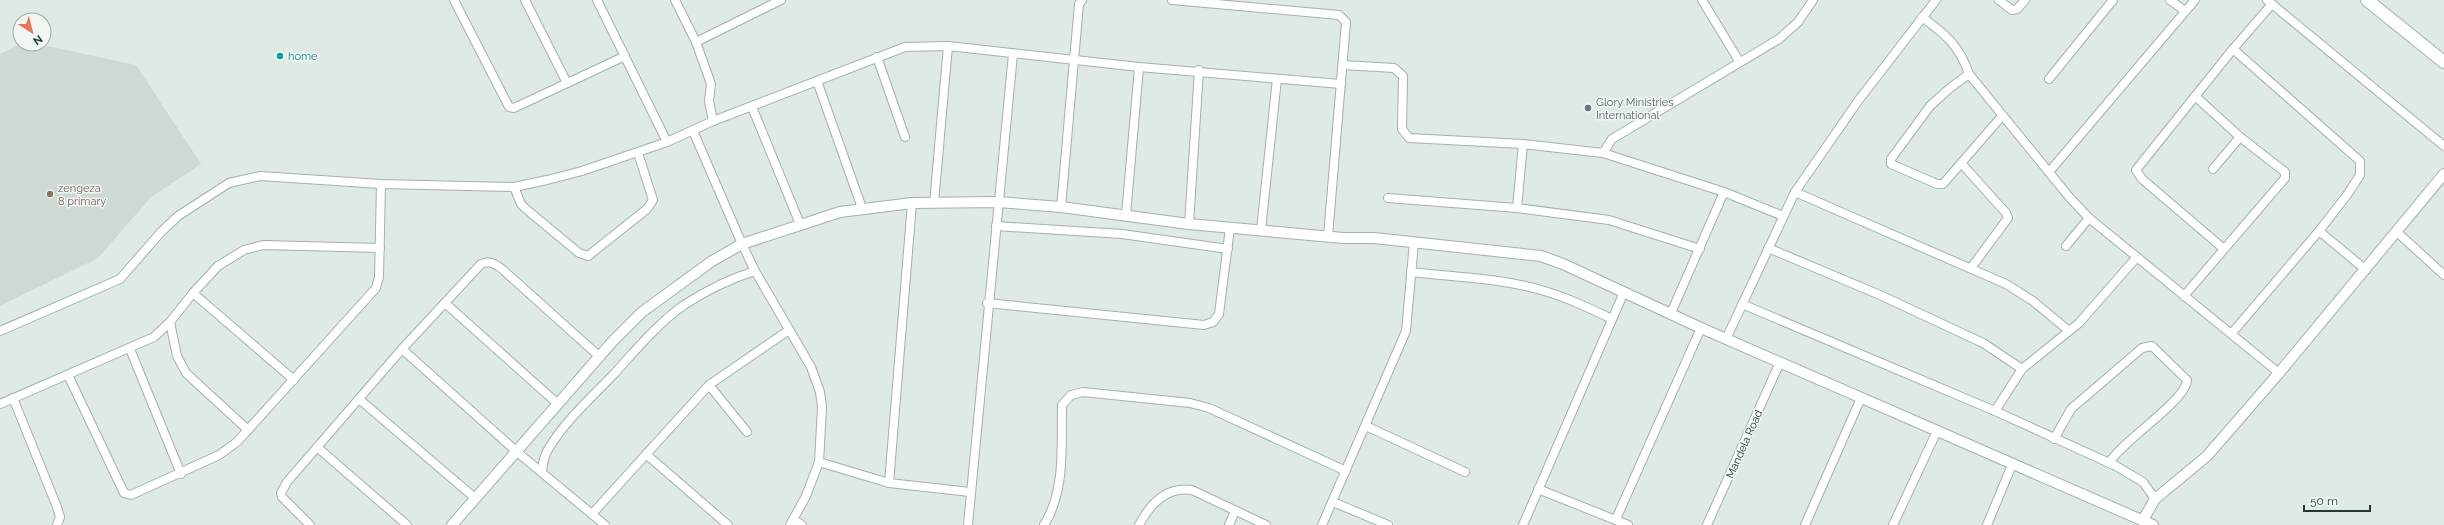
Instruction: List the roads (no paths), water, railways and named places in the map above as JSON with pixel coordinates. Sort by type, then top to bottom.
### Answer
[{"type":"main road","points":[[2367,0],[2444,62]]},
{"type":"street","points":[[454,0],[509,107],[514,108],[625,56]]},
{"type":"street","points":[[525,0],[567,83]]},
{"type":"street","points":[[597,0],[667,142]]},
{"type":"street","points":[[675,0],[696,42],[710,84],[709,101],[713,121]]},
{"type":"street","points":[[696,42],[781,0]]},
{"type":"street","points":[[1061,207],[1073,60],[1079,4],[1082,0]]},
{"type":"street","points":[[1172,0],[1339,15],[1346,22],[1328,236]]},
{"type":"street","points":[[1702,0],[1739,61]]},
{"type":"street","points":[[1603,153],[1612,139],[1739,61],[1779,39],[1798,22],[1812,0]]},
{"type":"street","points":[[1726,339],[1795,192],[1858,101],[1936,0]]},
{"type":"street","points":[[1999,0],[2012,10],[2017,8],[2025,0]]},
{"type":"street","points":[[2049,79],[2113,0]]},
{"type":"street","points":[[2170,0],[2185,11]]},
{"type":"street","points":[[2049,172],[2195,0]]},
{"type":"street","points":[[2224,250],[2136,172],[2136,169],[2270,2],[2444,146]]},
{"type":"street","points":[[1922,17],[1953,42],[1964,59],[1970,74],[2002,116],[2089,218],[2136,258],[2232,333],[2279,373]]},
{"type":"street","points":[[0,331],[120,279],[161,232],[178,216],[229,183],[260,176],[381,184],[514,187],[582,171],[638,153],[693,131],[713,121],[905,47],[948,46],[1139,67],[1200,70],[1277,79],[1341,84]]},
{"type":"street","points":[[934,203],[948,46]]},
{"type":"street","points":[[2232,333],[2319,231],[2358,179],[2361,171],[2360,161],[2233,49]]},
{"type":"street","points":[[968,525],[987,303],[1013,54]]},
{"type":"street","points":[[877,57],[905,137]]},
{"type":"street","points":[[1343,65],[1394,68],[1401,73],[1403,76],[1402,130],[1409,138],[1523,144],[1603,153],[1724,192],[1783,216]]},
{"type":"street","points":[[1126,215],[1139,67]]},
{"type":"street","points":[[1190,224],[1200,70]]},
{"type":"street","points":[[1970,74],[1950,88],[1930,106],[1890,162],[1897,168],[1941,185],[1962,164],[2002,116]]},
{"type":"street","points":[[1261,230],[1277,79]]},
{"type":"street","points":[[817,81],[862,208]]},
{"type":"street","points":[[2184,296],[2285,178],[2285,172],[2240,137],[2195,96]]},
{"type":"street","points":[[752,107],[800,224]]},
{"type":"street","points":[[693,131],[755,271],[788,330],[811,367],[820,392],[822,407],[819,462],[792,522],[802,525]]},
{"type":"street","points":[[2213,169],[2240,137]]},
{"type":"street","points":[[1517,208],[1523,144]]},
{"type":"street","points":[[514,187],[521,204],[526,209],[579,253],[588,256],[647,209],[653,200],[638,153]]},
{"type":"street","points":[[1962,164],[2006,213],[2008,218],[1971,268]]},
{"type":"street","points":[[2143,520],[2155,499],[2207,456],[2366,270],[2444,174]]},
{"type":"street","points":[[68,375],[124,493],[131,495],[181,474],[230,448],[294,380],[376,288],[379,277],[381,184]]},
{"type":"street","points":[[1671,313],[1700,250],[1724,192]]},
{"type":"street","points":[[1795,192],[1971,268],[2020,292],[2069,331]]},
{"type":"street","points":[[1388,198],[1517,208],[1609,220],[1700,250]]},
{"type":"street","points":[[452,525],[558,404],[642,312],[706,265],[742,244],[800,224],[862,208],[912,203],[998,202],[1061,207],[1230,228],[1414,242],[1541,256],[2012,465],[2153,525]]},
{"type":"street","points":[[889,483],[912,203]]},
{"type":"street","points":[[2066,246],[2089,218]]},
{"type":"street","points":[[996,226],[1122,234],[1228,249]]},
{"type":"street","points":[[987,303],[1204,325],[1213,322],[1219,314],[1230,228]]},
{"type":"street","points":[[2319,231],[2366,270]]},
{"type":"street","points":[[2397,232],[2444,275]]},
{"type":"street","points":[[1322,525],[1406,331],[1414,242]]},
{"type":"street","points":[[0,404],[130,349],[154,337],[170,322],[193,293],[218,266],[253,246],[380,248]]},
{"type":"street","points":[[1768,248],[1880,295],[1983,343],[2022,369]]},
{"type":"street","points":[[1995,411],[2022,369],[2091,311],[2136,258]]},
{"type":"street","points":[[310,525],[285,503],[281,493],[287,482],[402,349],[445,303],[473,270],[486,262],[492,263],[600,357]]},
{"type":"street","points":[[542,471],[544,457],[549,448],[585,404],[655,330],[683,306],[704,293],[731,278],[755,271]]},
{"type":"street","points":[[1411,272],[1510,283],[1541,290],[1570,299],[1612,319]]},
{"type":"street","points":[[1523,525],[1624,292]]},
{"type":"street","points":[[193,293],[294,380]]},
{"type":"street","points":[[445,303],[558,404]]},
{"type":"street","points":[[1742,304],[1995,411],[2109,463],[2143,482],[2155,499]]},
{"type":"street","points":[[170,322],[176,356],[186,373],[248,430]]},
{"type":"street","points":[[1616,519],[1701,328]]},
{"type":"street","points":[[592,514],[709,385],[788,330]]},
{"type":"street","points":[[2054,439],[2071,409],[2142,348],[2152,346],[2187,380],[2187,384],[2177,399],[2126,443],[2109,463]]},
{"type":"street","points":[[130,349],[181,474]]},
{"type":"street","points":[[402,349],[517,452],[542,471],[605,525]]},
{"type":"street","name":"Mandela Road","points":[[1707,525],[1780,362]]},
{"type":"street","points":[[709,385],[747,432]]},
{"type":"street","points":[[1044,525],[1056,502],[1059,487],[1062,405],[1071,395],[1083,392],[1190,402],[1209,408],[1346,471]]},
{"type":"street","points":[[13,398],[57,507],[60,517],[57,525]]},
{"type":"street","points":[[1805,525],[1861,398]]},
{"type":"street","points":[[359,399],[475,498]]},
{"type":"street","points":[[1366,426],[1465,472]]},
{"type":"street","points":[[1893,525],[1937,431]]},
{"type":"street","points":[[317,447],[408,525]]},
{"type":"street","points":[[647,455],[728,525]]},
{"type":"street","points":[[819,462],[889,483],[970,492]]},
{"type":"street","points":[[1987,525],[2012,465]]},
{"type":"street","points":[[1139,525],[1153,502],[1161,496],[1184,489],[1192,490],[1266,525]]},
{"type":"street","points":[[1538,489],[1628,525]]},
{"type":"street","points":[[1333,502],[1388,525]]},
{"type":"street","points":[[1229,525],[1235,511]]},
{"type":"place","name":"home","points":[[280,56]]},
{"type":"place","name":"Glory Ministries International","points":[[1588,108]]},
{"type":"place","name":"zengeza 8 primary","points":[[50,194]]}]
